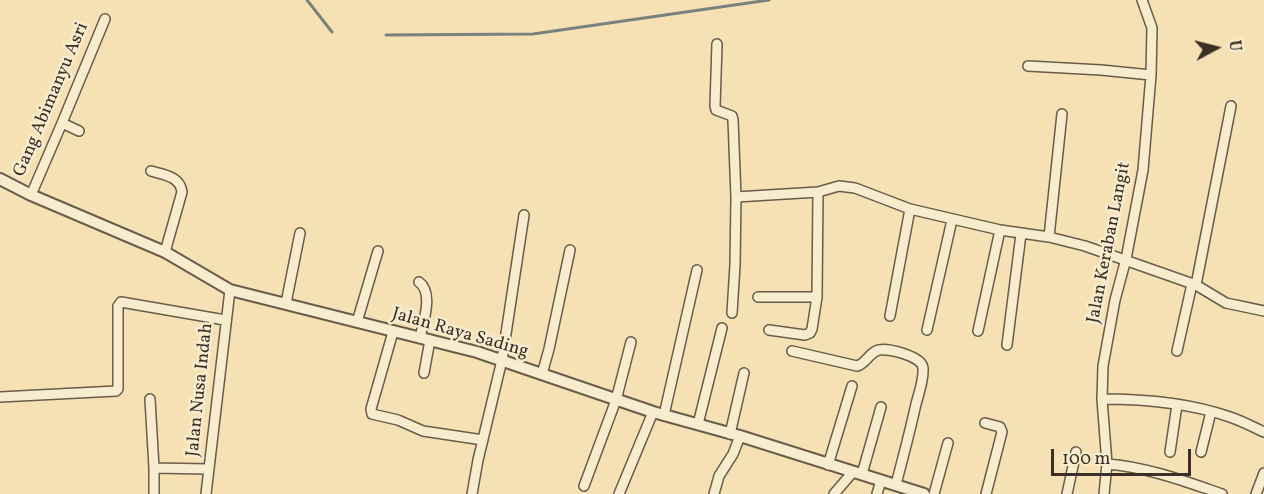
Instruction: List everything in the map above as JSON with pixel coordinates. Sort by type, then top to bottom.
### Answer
[{"type":"street","name":"Jalan Keraban Langit","points":[[1104,494],[1107,464],[1102,383],[1115,300],[1126,260],[1143,170],[1151,75],[1152,28],[1142,0]]},
{"type":"street","name":"Gang Abimanyu Asri","points":[[31,195],[105,19]]},
{"type":"street","points":[[717,44],[715,106],[716,110],[732,116],[736,197],[732,313]]},
{"type":"street","points":[[1028,66],[1125,71],[1151,75]]},
{"type":"street","points":[[1177,351],[1194,285],[1231,106]]},
{"type":"street","points":[[1049,237],[1062,114]]},
{"type":"street","points":[[62,123],[79,131]]},
{"type":"street","points":[[151,171],[178,180],[181,184],[182,192],[165,252]]},
{"type":"street","name":"Jalan Raya Sading","points":[[0,178],[31,195],[165,252],[230,290],[502,360],[616,400],[924,494]]},
{"type":"street","points":[[736,197],[818,192],[839,186],[855,188],[910,209],[1000,230],[1049,237],[1126,260],[1194,285],[1226,303],[1264,311]]},
{"type":"street","points":[[769,330],[810,333],[817,297],[818,192]]},
{"type":"street","points":[[890,316],[910,209]]},
{"type":"street","points":[[472,494],[502,360],[524,215]]},
{"type":"street","points":[[927,330],[952,219]]},
{"type":"street","points":[[978,331],[1000,230]]},
{"type":"street","points":[[286,303],[300,233]]},
{"type":"street","points":[[1007,345],[1021,234]]},
{"type":"street","points":[[542,374],[570,250]]},
{"type":"street","points":[[357,322],[378,251]]},
{"type":"street","points":[[619,494],[658,413],[697,270]]},
{"type":"street","points":[[419,282],[427,292],[424,373]]},
{"type":"street","name":"Jalan Nusa Indah","points":[[206,494],[230,290]]},
{"type":"street","points":[[758,297],[817,297]]},
{"type":"street","points":[[0,398],[116,391],[118,389],[118,306],[121,302],[225,320]]},
{"type":"street","points":[[698,424],[722,328]]},
{"type":"street","points":[[393,332],[371,412],[423,431],[483,440]]},
{"type":"street","points":[[584,486],[616,400],[631,342]]},
{"type":"street","points":[[792,351],[857,366],[863,364],[877,350],[890,350],[922,363],[919,393],[896,484]]},
{"type":"street","points":[[714,494],[719,476],[733,454],[744,373]]},
{"type":"street","points":[[828,465],[852,386]]},
{"type":"street","points":[[1102,397],[1177,405],[1211,412],[1230,417],[1264,432]]},
{"type":"street","points":[[150,399],[154,494]]},
{"type":"street","points":[[1170,452],[1177,405]]},
{"type":"street","points":[[834,494],[857,474],[881,407]]},
{"type":"street","points":[[1201,452],[1211,412]]},
{"type":"street","points":[[985,423],[1000,427],[1002,432],[986,494]]},
{"type":"street","points":[[934,494],[948,443]]},
{"type":"street","points":[[1067,494],[1076,452]]},
{"type":"street","points":[[1107,464],[1124,465],[1168,476],[1222,494]]},
{"type":"street","points":[[154,468],[208,469]]},
{"type":"street","points":[[1256,494],[1264,473]]},
{"type":"street","points":[[877,494],[881,480]]},
{"type":"waterway","points":[[307,0],[332,32]]},
{"type":"waterway","points":[[386,35],[533,34],[769,0]]}]
